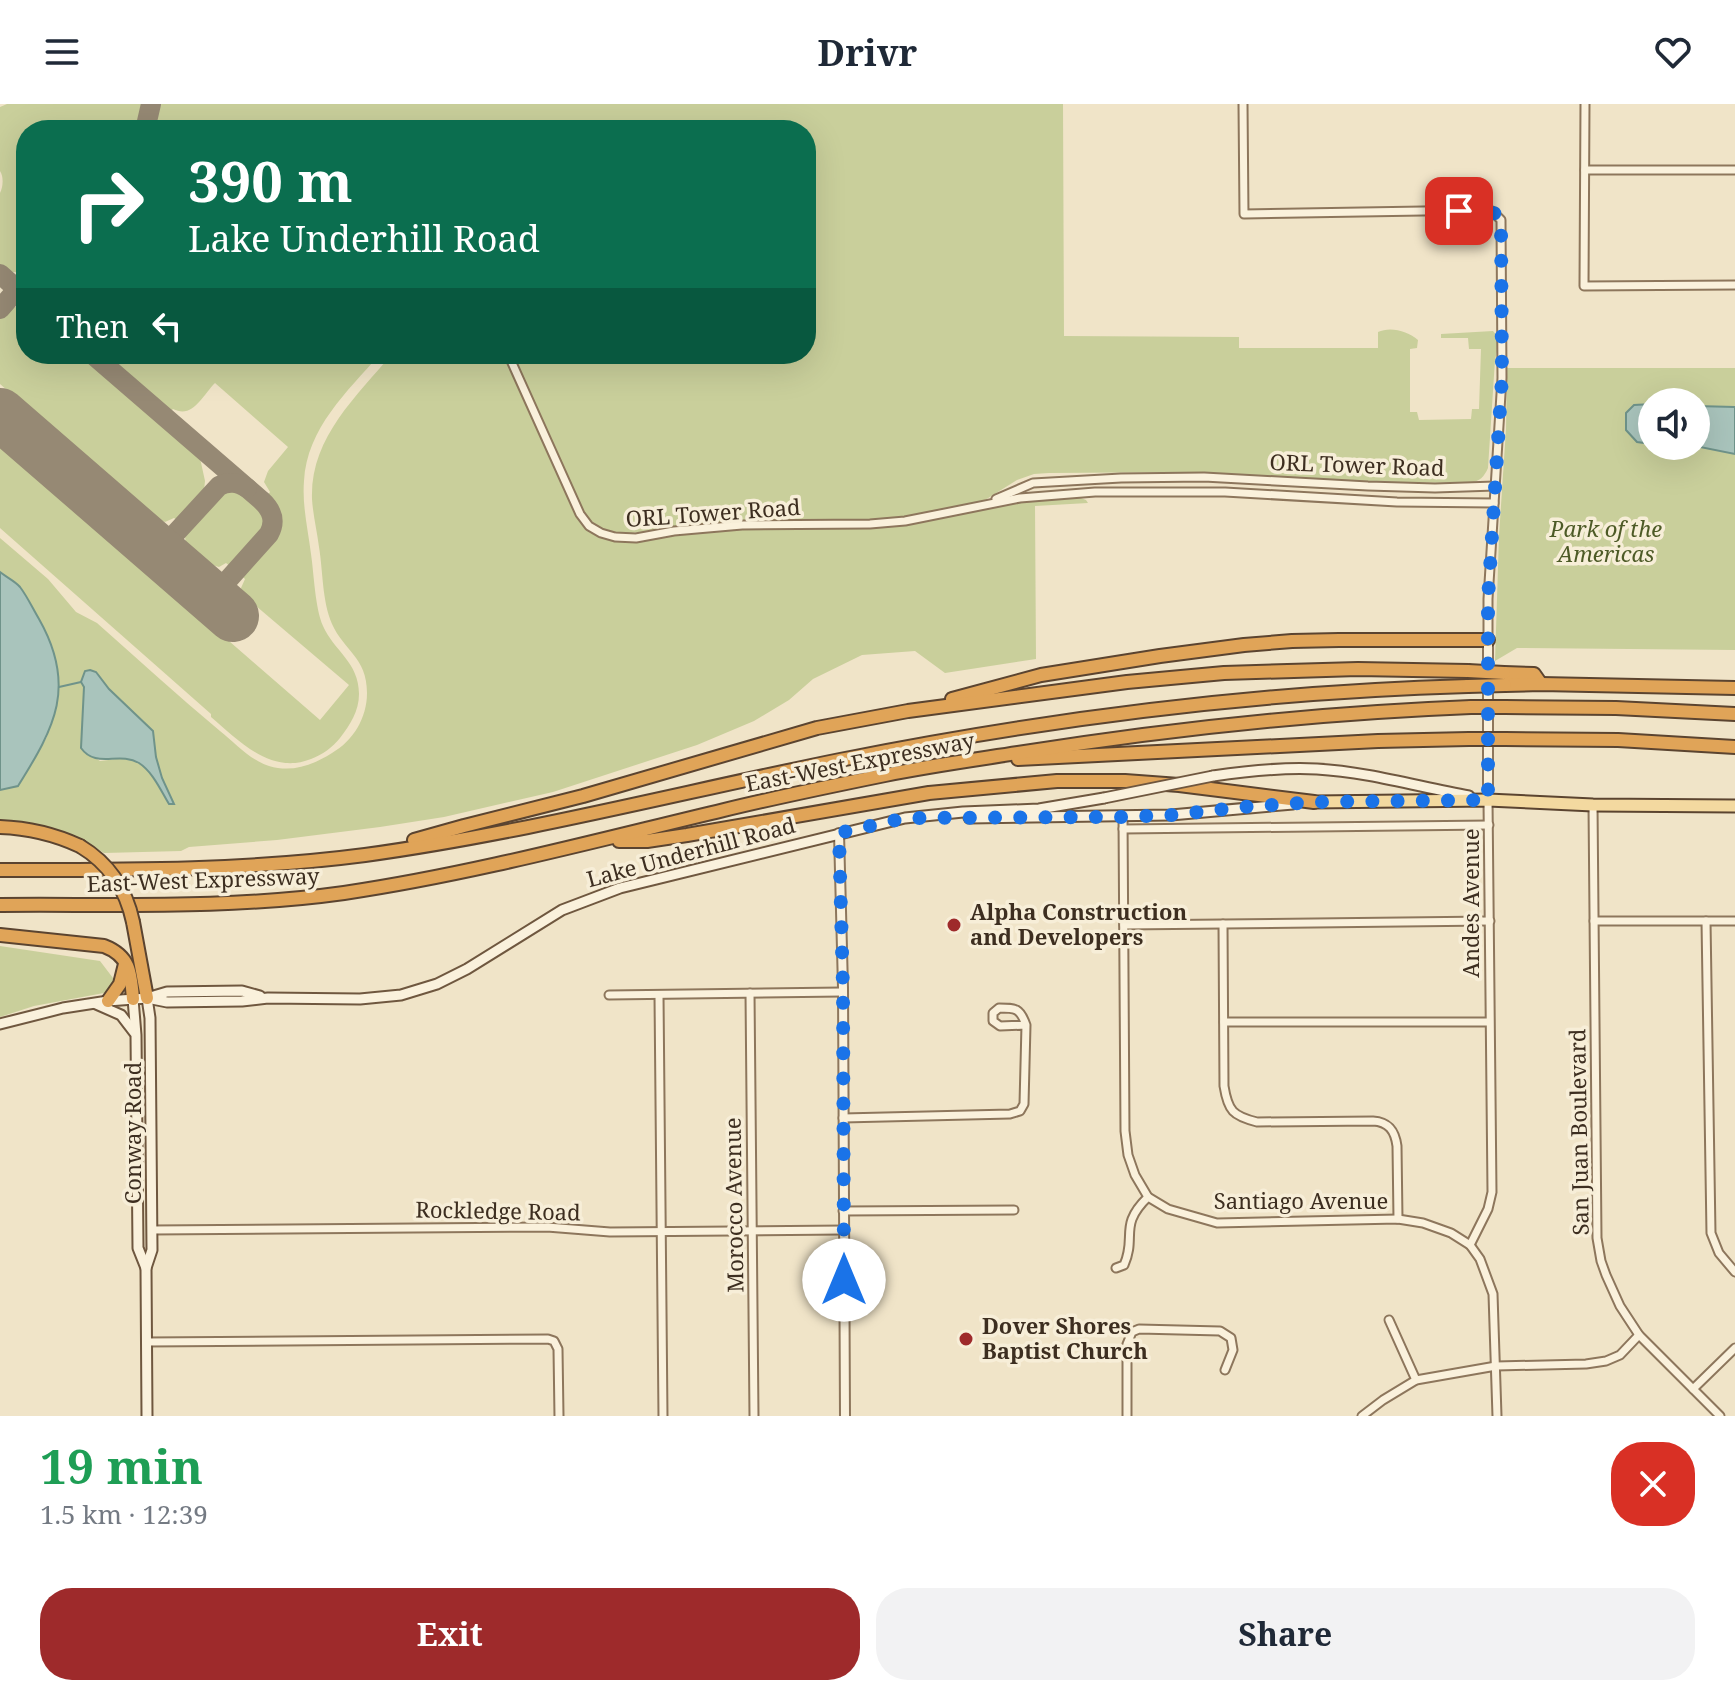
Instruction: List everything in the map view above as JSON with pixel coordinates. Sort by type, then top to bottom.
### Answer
[{"type":"highway","points":[[908,711],[1041,675],[1244,645],[1339,640],[1488,640]]},
{"type":"highway","points":[[364,855],[817,728],[908,711],[1127,682],[1224,673],[1358,669],[1468,671],[1504,679],[1534,674],[1541,684],[1735,688]]},
{"type":"highway","name":"East-West Expressway","points":[[0,870],[198,869],[364,855],[521,827],[869,755],[1018,730],[1286,696],[1468,686],[1504,679]]},
{"type":"highway","name":"East-West Expressway","points":[[0,905],[183,905],[341,893],[470,870],[890,774],[1084,742],[1196,729],[1373,712],[1471,707],[1616,708],[1735,714]]},
{"type":"highway","points":[[987,758],[1034,760],[1469,739],[1618,740],[1735,747]]},
{"type":"highway","points":[[604,840],[647,841],[929,793],[1057,781],[1179,785],[1314,802]]},
{"type":"highway","points":[[0,827],[58,836],[80,846],[104,863],[127,898],[133,922],[140,998]]},
{"type":"highway","points":[[0,935],[104,946],[118,952],[126,961],[140,998]]},
{"type":"highway","points":[[108,1001],[120,984],[126,961]]},
{"type":"main road","name":"Lake Underhill Road","points":[[0,1024],[52,1010],[140,998],[167,1002],[268,998],[360,999],[401,995],[437,984],[562,910],[620,888],[905,818],[1079,804],[1213,776],[1269,769],[1317,769],[1356,774],[1488,800]]},
{"type":"main road","name":"Lake Underhill Road","points":[[905,818],[1123,817],[1314,802],[1488,800],[1593,805],[1735,806]]},
{"type":"main road","name":"Conway Road","points":[[140,998],[136,1035],[138,1248],[146,1268]]},
{"type":"main road","name":"Conway Road","points":[[140,998],[150,1018],[152,1250],[146,1268],[147,1416]]},
{"type":"main road","points":[[92,1003],[121,1015],[136,1035]]},
{"type":"street","name":"Andes Avenue","points":[[1243,104],[1244,214],[1484,210],[1492,211],[1501,220],[1502,378],[1488,640],[1492,1192],[1488,1209],[1470,1245]]},
{"type":"street","points":[[1585,104],[1584,286],[1735,285]]},
{"type":"street","points":[[1585,170],[1735,170]]},
{"type":"street","name":"ORL Tower Road","points":[[512,364],[580,514],[589,526],[615,537],[636,538],[742,525],[905,521],[1032,496],[1095,492],[1186,492],[1397,502],[1494,503]]},
{"type":"street","name":"ORL Tower Road","points":[[983,505],[1033,483],[1095,479],[1204,477],[1381,487],[1495,486]]},
{"type":"street","points":[[1095,479],[1095,492]]},
{"type":"street","points":[[1266,480],[1266,495]]},
{"type":"street","name":"San Juan Boulevard","points":[[1593,805],[1597,1238],[1601,1261],[1620,1306],[1639,1335],[1720,1416]]},
{"type":"street","points":[[1116,1268],[1124,1265],[1128,1256],[1128,1227],[1138,1206],[1148,1197],[1128,1155],[1125,1131],[1123,817]]},
{"type":"street","points":[[1123,829],[1489,825]]},
{"type":"street","points":[[839,833],[845,1416]]},
{"type":"street","points":[[1124,925],[1490,921]]},
{"type":"street","points":[[1594,921],[1735,921]]},
{"type":"street","points":[[1706,921],[1711,1233],[1719,1253],[1735,1272]]},
{"type":"street","points":[[1223,924],[1226,1101],[1242,1119],[1257,1122],[1373,1121],[1391,1128],[1397,1146],[1398,1219]]},
{"type":"street","points":[[609,995],[842,992]]},
{"type":"street","name":"Morocco Avenue","points":[[750,993],[754,1416]]},
{"type":"street","points":[[659,995],[663,1416]]},
{"type":"street","points":[[1224,1022],[1489,1022]]},
{"type":"street","points":[[843,1118],[1010,1114],[1020,1111],[1024,1104],[1026,1025]]},
{"type":"street","name":"Santiago Avenue","points":[[1148,1197],[1168,1209],[1217,1223],[1398,1219],[1423,1223],[1451,1233],[1470,1245]]},
{"type":"street","points":[[843,1211],[1014,1210]]},
{"type":"street","name":"Rockledge Road","points":[[152,1230],[547,1227],[610,1232],[844,1230]]},
{"type":"street","points":[[1470,1245],[1486,1273],[1493,1294],[1497,1416]]},
{"type":"street","points":[[1389,1320],[1416,1380]]},
{"type":"street","points":[[1127,1416],[1127,1344],[1132,1332],[1139,1329],[1220,1331],[1231,1338],[1233,1350],[1225,1370]]},
{"type":"street","points":[[1362,1416],[1416,1380],[1496,1366],[1606,1361],[1620,1355],[1639,1335]]},
{"type":"street","points":[[146,1342],[548,1339],[554,1341],[558,1349],[559,1416]]},
{"type":"street","points":[[1693,1389],[1735,1348]]},
{"type":"green space","points":[[7,104],[144,104],[140,120],[16,120],[16,272],[0,266],[0,193],[3,182],[0,171],[0,107]]},
{"type":"green space","points":[[157,104],[1063,104],[1064,336],[1239,337],[1239,348],[1378,348],[1378,332],[1399,330],[1418,340],[1417,348],[1410,349],[1410,412],[1417,412],[1419,420],[1471,419],[1472,409],[1479,409],[1481,349],[1469,349],[1468,338],[1441,338],[1441,334],[1493,331],[1498,345],[1488,468],[1481,478],[1470,483],[1382,482],[1194,472],[1034,474],[1017,480],[985,500],[903,517],[732,521],[623,534],[603,529],[580,508],[517,364],[816,364],[816,120],[154,120]]},
{"type":"green space","points":[[16,307],[16,364],[95,364],[195,451],[200,458],[204,491],[179,521],[174,518],[165,522],[156,518],[0,384],[0,319]]},
{"type":"green space","points":[[115,364],[371,364],[342,397],[321,428],[312,444],[304,481],[318,610],[328,635],[355,673],[359,694],[356,712],[347,728],[334,745],[311,759],[282,763],[244,745],[0,528],[0,442],[320,720],[349,685],[242,594],[241,588],[245,579],[242,576],[267,548],[277,529],[275,507],[267,496],[270,492],[264,482],[268,471],[288,447],[215,383],[192,409],[173,409],[170,412]]},
{"type":"green space","points":[[383,364],[508,364],[576,516],[593,532],[614,540],[630,542],[720,530],[907,525],[1031,499],[1078,497],[1088,503],[1035,506],[1036,659],[945,673],[915,651],[862,655],[813,679],[789,700],[754,721],[697,745],[553,792],[444,817],[380,827],[189,847],[181,851],[104,853],[60,831],[32,823],[0,820],[0,790],[18,786],[47,737],[57,665],[44,629],[20,588],[0,572],[0,538],[48,579],[76,612],[97,623],[255,760],[278,768],[302,767],[340,748],[352,735],[364,711],[366,681],[359,662],[337,633],[329,615],[312,499],[313,477],[319,457],[327,438],[350,403]],"holes":[[[96,672],[109,689],[153,731],[162,778],[174,803],[169,804],[142,764],[125,758],[100,761],[81,748],[84,687]]]},
{"type":"green space","name":"Park of the Americas","points":[[1507,368],[1735,368],[1735,650],[1517,648],[1495,661]]},
{"type":"green space","points":[[232,489],[247,496],[261,512],[263,528],[231,567],[226,563],[219,567],[206,563],[186,546],[185,536],[219,494]]},
{"type":"green space","points":[[0,946],[100,961],[116,982],[104,993],[34,1006],[0,1017]]},
{"type":"water","points":[[1638,405],[1638,442],[1626,430],[1626,413]]},
{"type":"water","points":[[1710,406],[1735,407],[1735,454],[1710,449]]},
{"type":"water","points":[[0,572],[20,587],[39,619],[51,643],[59,686],[51,725],[31,765],[18,786],[0,790]]},
{"type":"water","points":[[85,671],[96,672],[109,689],[153,731],[162,778],[174,804],[169,804],[153,776],[139,763],[94,758],[81,748],[84,687],[81,682]]},
{"type":"waterway","points":[[59,687],[81,682]]},
{"type":"taxiway","points":[[147,120],[151,104]]},
{"type":"taxiway","points":[[0,274],[16,288]]},
{"type":"taxiway","points":[[0,309],[16,291]]},
{"type":"taxiway","points":[[104,364],[261,500],[270,512],[272,525],[269,534],[227,581],[207,584],[188,576]]},
{"type":"taxiway","points":[[140,535],[158,540],[173,536],[219,486],[233,483],[247,488]]},
{"type":"runway","points":[[0,414],[233,616]]},
{"type":"place","name":"Alpha Construction and Developers","points":[[954,925]]},
{"type":"place","name":"Dover Shores Baptist Church","points":[[966,1339]]},
{"type":"route","points":[[844,1280],[839,833],[905,818],[1123,817],[1314,802],[1488,800],[1488,599],[1502,378],[1501,220],[1492,211],[1459,211]]}]
